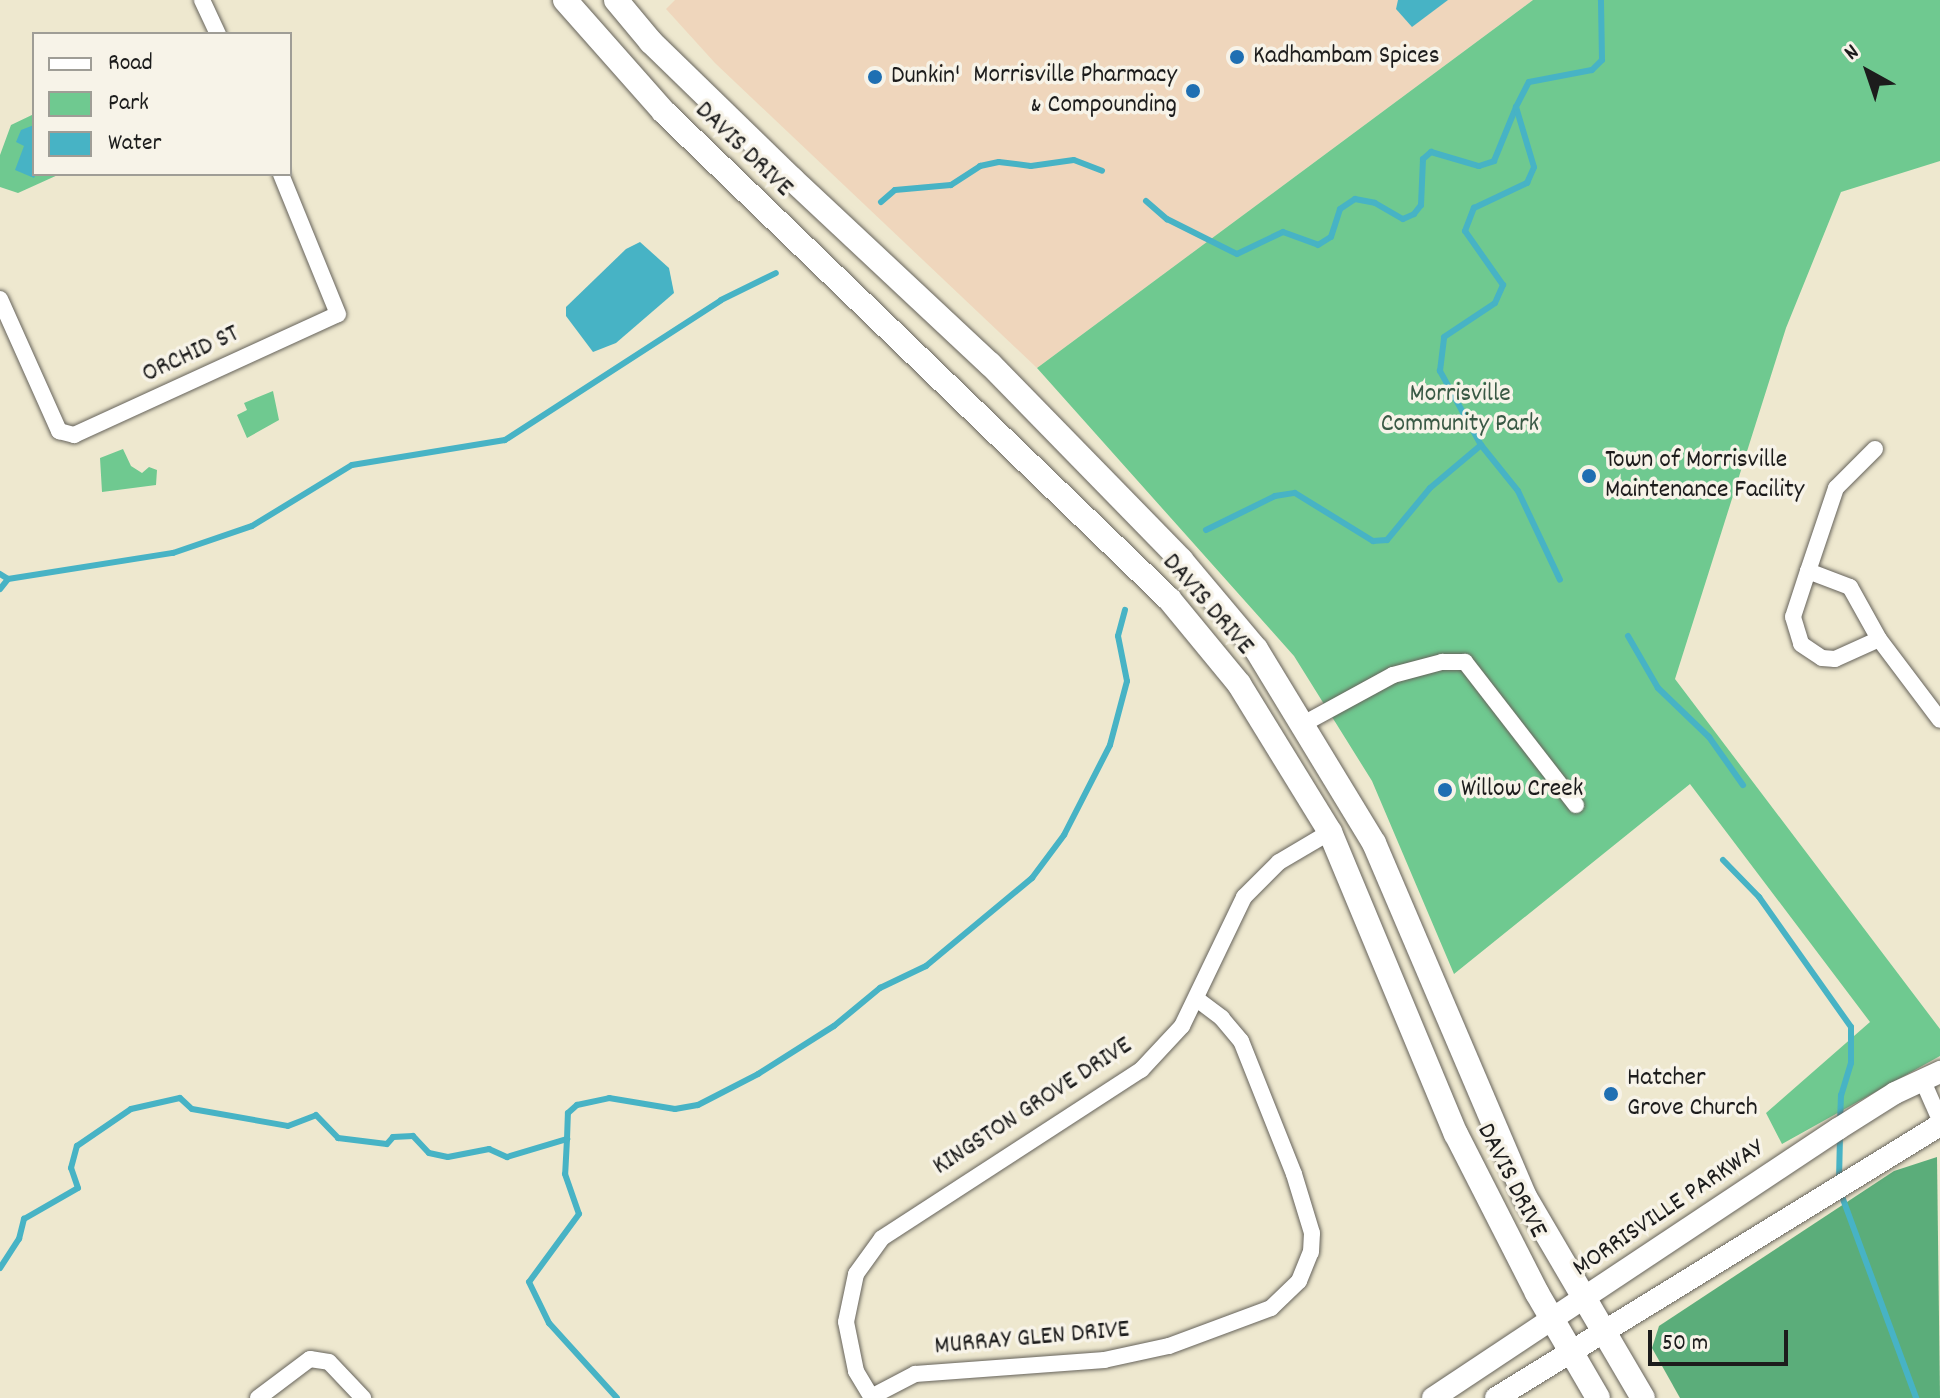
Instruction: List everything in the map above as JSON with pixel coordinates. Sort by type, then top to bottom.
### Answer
[{"type":"main road","name":"DAVIS DRIVE","points":[[565,0],[664,112],[1169,599],[1255,708],[1330,832],[1456,1134],[1552,1322],[1598,1398]]},
{"type":"main road","name":"DAVIS DRIVE","points":[[616,0],[651,42],[990,364],[1181,560],[1256,649],[1305,723],[1374,843],[1482,1106],[1525,1197],[1602,1334],[1643,1398]]},
{"type":"main road","name":"MORRISVILLE PARKWAY","points":[[1433,1398],[1584,1302],[1838,1129],[1931,1076]]},
{"type":"main road","points":[[1496,1398],[1940,1122]]},
{"type":"street","points":[[202,0],[217,32]]},
{"type":"street","name":"ORCHID ST","points":[[0,299],[59,431],[74,435],[338,314],[282,176]]},
{"type":"street","points":[[1875,449],[1836,488],[1793,617],[1801,644],[1822,658],[1835,659],[1879,639]]},
{"type":"street","points":[[1808,571],[1850,587],[1879,639],[1940,720]]},
{"type":"street","points":[[1305,723],[1393,675],[1442,662],[1465,662],[1576,805]]},
{"type":"street","name":"KINGSTON GROVE DRIVE","points":[[872,1398],[856,1371],[846,1322],[856,1274],[882,1238],[1141,1070],[1182,1026],[1197,999],[1229,919],[1244,897],[1279,862],[1330,832]]},
{"type":"street","name":"MURRAY GLEN DRIVE","points":[[872,1398],[915,1374],[1104,1360],[1169,1346],[1271,1308],[1299,1281],[1311,1252],[1304,1200],[1241,1041],[1222,1018],[1197,999]]},
{"type":"street","points":[[1931,1076],[1940,1122]]},
{"type":"street","points":[[258,1398],[310,1359],[329,1362],[363,1398]]},
{"type":"shaded area","points":[[675,0],[1533,0],[1037,368],[715,63],[666,9]]},
{"type":"green space","name":"Morrisville Community Park","points":[[1533,0],[1940,0],[1940,161],[1841,192],[1786,328],[1675,679],[1940,1029],[1940,1056],[1782,1144],[1766,1113],[1870,1022],[1690,784],[1454,974],[1372,781],[1294,656],[1037,368]]},
{"type":"green space","points":[[32,115],[32,176],[56,176],[18,193],[0,187],[0,155],[11,125]]},
{"type":"green space","points":[[273,391],[279,420],[247,438],[237,415],[247,410],[244,403]]},
{"type":"green space","points":[[123,449],[131,466],[142,473],[149,467],[157,470],[156,485],[102,492],[100,458]]},
{"type":"green space","points":[[1937,1157],[1940,1398],[1680,1398],[1652,1348],[1659,1326],[1894,1171]]},
{"type":"water","points":[[1398,0],[1448,0],[1412,27],[1396,9]]},
{"type":"water","points":[[32,126],[34,178],[15,170],[24,146],[16,142],[21,130]]},
{"type":"water","points":[[640,242],[669,268],[674,293],[616,343],[593,352],[566,316],[566,307],[626,249]]},
{"type":"waterway","points":[[1206,530],[1275,496],[1295,493],[1373,541],[1387,540],[1430,488],[1481,445],[1440,371],[1444,337],[1495,303],[1503,285],[1465,231],[1474,208],[1527,183],[1534,167],[1516,107],[1529,82],[1592,70],[1602,60],[1601,0]]},
{"type":"waterway","points":[[1146,201],[1167,219],[1237,254],[1283,232],[1318,245],[1331,237],[1340,209],[1355,199],[1375,203],[1403,219],[1414,214],[1421,205],[1423,159],[1431,152],[1479,166],[1494,161],[1516,107]]},
{"type":"waterway","points":[[881,202],[895,190],[951,185],[980,166],[999,162],[1031,166],[1074,160],[1102,171]]},
{"type":"waterway","points":[[0,574],[8,579],[173,553],[252,526],[352,465],[505,440],[721,300],[776,273]]},
{"type":"waterway","points":[[1481,445],[1518,491],[1560,580]]},
{"type":"waterway","points":[[0,589],[8,579]]},
{"type":"waterway","points":[[0,1268],[19,1239],[24,1219],[78,1188],[71,1168],[77,1146],[131,1109],[180,1098],[192,1109],[288,1126],[316,1115],[338,1138],[387,1144],[393,1137],[413,1136],[429,1153],[448,1157],[489,1149],[507,1157],[567,1139],[568,1113],[577,1105],[609,1098],[675,1109],[698,1105],[758,1074],[834,1026],[880,988],[926,966],[1032,878],[1064,835],[1110,745],[1127,681],[1118,636],[1125,610]]},
{"type":"waterway","points":[[1628,636],[1658,688],[1709,737],[1743,785]]},
{"type":"waterway","points":[[1723,860],[1759,897],[1851,1027],[1851,1063],[1841,1095],[1840,1121]]},
{"type":"waterway","points":[[1839,1180],[1840,1136]]},
{"type":"waterway","points":[[567,1139],[565,1174],[579,1214],[529,1282],[549,1323],[617,1398]]},
{"type":"waterway","points":[[1840,1191],[1916,1398]]},
{"type":"place","name":"Kadhambam Spices","points":[[1237,57]]},
{"type":"place","name":"Dunkin'","points":[[875,77]]},
{"type":"place","name":"Morrisville Pharmacy & Compounding","points":[[1193,91]]},
{"type":"place","name":"Town of Morrisville Maintenance Facility","points":[[1589,476]]},
{"type":"place","name":"Willow Creek","points":[[1445,790]]},
{"type":"place","name":"Hatcher Grove Church","points":[[1611,1094]]}]
